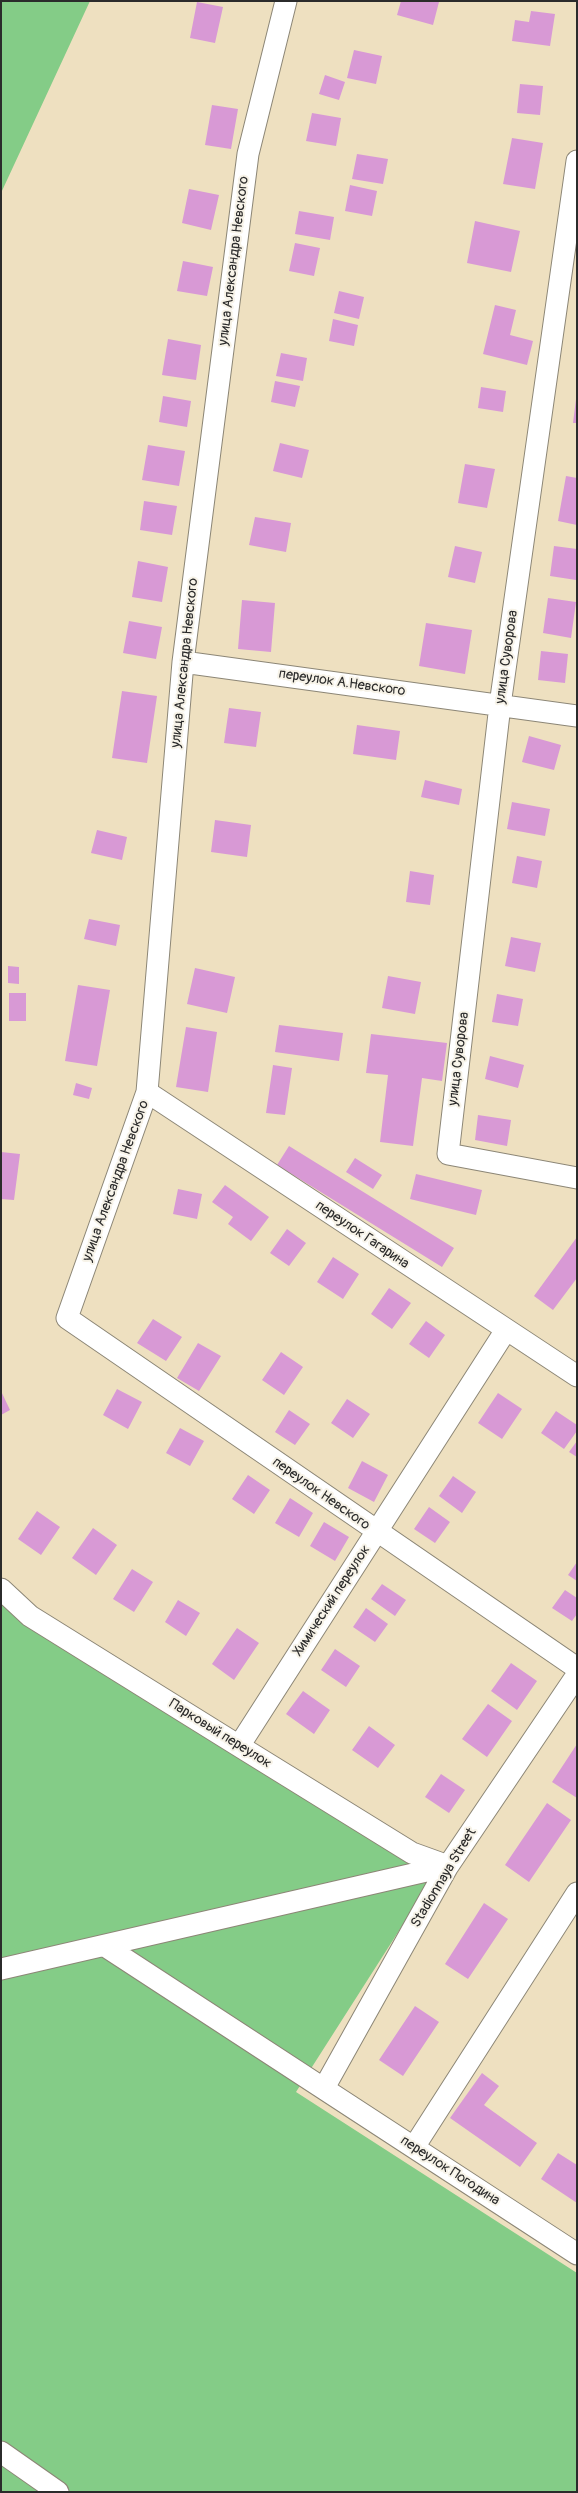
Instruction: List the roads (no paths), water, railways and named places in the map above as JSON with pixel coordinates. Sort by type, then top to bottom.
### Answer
[{"type":"street","name":"улица Александра Невского","points":[[66,1318],[147,1092],[183,662],[248,154],[286,1]]},
{"type":"street","name":"улица Суворова","points":[[577,161],[500,705],[448,1154],[577,1178]]},
{"type":"street","name":"переулок А.Невского","points":[[183,662],[577,716]]},
{"type":"street","name":"переулок Гагарина","points":[[147,1092],[577,1376]]},
{"type":"street","name":"переулок Невского","points":[[66,1318],[577,1668]]},
{"type":"street","name":"Химический переулок","points":[[239,1746],[506,1330]]},
{"type":"street","name":"Парковый переулок","points":[[1,1589],[30,1616],[239,1746],[412,1853],[448,1866]]},
{"type":"street","name":"Stadionnaya Street","points":[[324,2088],[448,1866],[577,1676]]},
{"type":"street","points":[[1,1969],[448,1866]]},
{"type":"street","points":[[414,2147],[577,1893]]},
{"type":"street","name":"переулок Погодина","points":[[105,1946],[577,2254]]},
{"type":"street","points":[[1,2452],[58,2492]]}]
